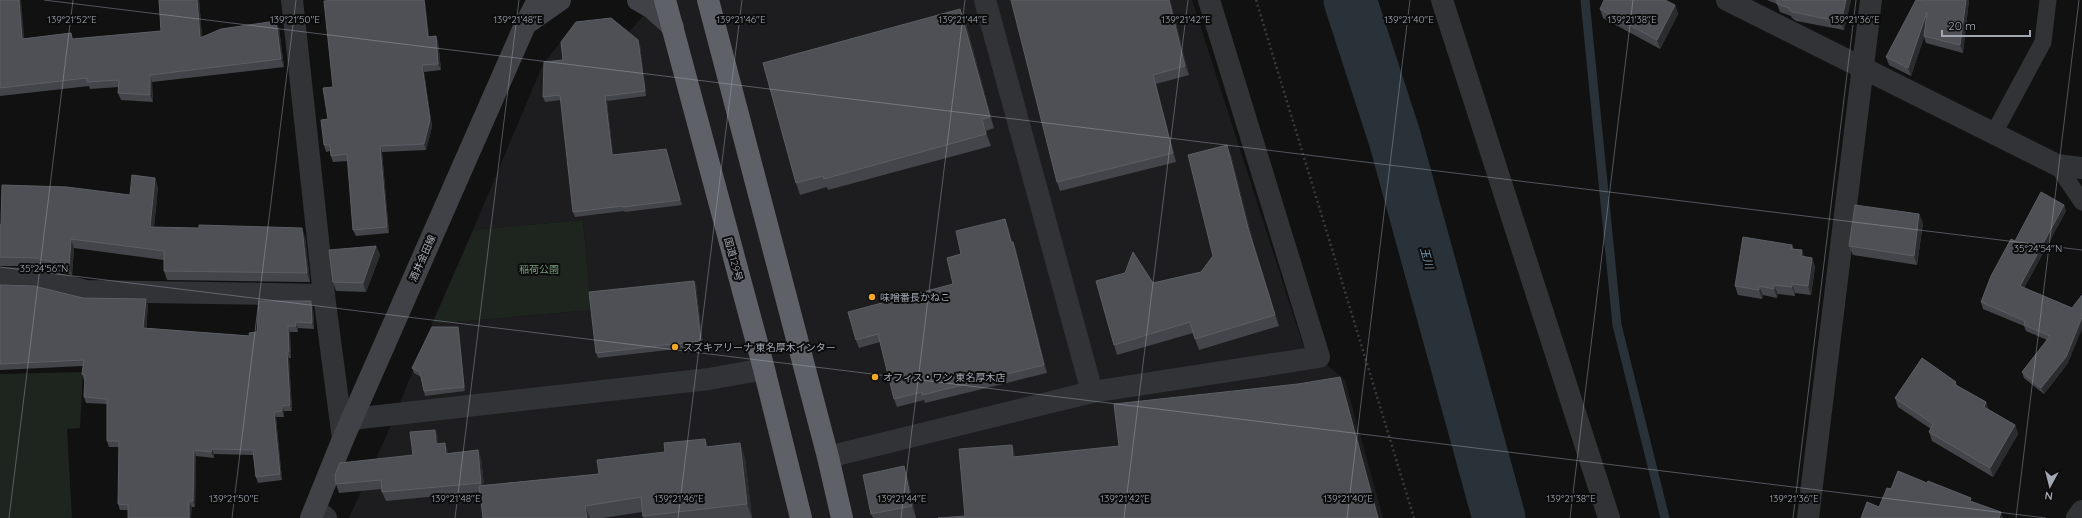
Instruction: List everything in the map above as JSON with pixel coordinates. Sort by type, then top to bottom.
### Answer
[{"type":"highway","name":"国道129号","points":[[665,0],[764,369],[801,518]]},
{"type":"highway","points":[[708,0],[828,457],[842,518]]},
{"type":"main road","name":"酒井金田線","points":[[317,515],[343,439],[525,25],[538,0]]},
{"type":"main road","points":[[525,25],[560,0]]},
{"type":"main road","points":[[638,0],[652,8],[672,27]]},
{"type":"street","points":[[292,0],[324,294],[343,439]]},
{"type":"street","points":[[985,0],[1092,392]]},
{"type":"street","points":[[828,457],[1092,392],[1319,357],[1209,0]]},
{"type":"street","points":[[1442,0],[1609,518]]},
{"type":"street","points":[[1727,0],[2057,165],[2082,168]]},
{"type":"street","points":[[1808,518],[1871,0]]},
{"type":"street","points":[[0,278],[38,279],[86,291],[324,294]]},
{"type":"street","points":[[352,419],[709,379],[764,369]]},
{"type":"street","points":[[2077,518],[2082,511]]},
{"type":"lane","points":[[1994,134],[2043,42],[2048,0]]},
{"type":"lane","points":[[2057,165],[2082,202]]},
{"type":"path","points":[[1256,0],[1414,518]]},
{"type":"shaded area","points":[[657,0],[1192,0],[1303,345],[1345,380],[1383,518],[349,518],[388,432],[432,324],[591,310],[583,220],[473,230],[543,64],[571,29],[612,21],[630,31]]},
{"type":"green space","name":"稲荷公園","points":[[583,220],[591,310],[432,324],[473,230]]},
{"type":"green space","points":[[83,372],[80,428],[67,429],[72,518],[0,518],[0,374]]},
{"type":"building","points":[[0,0],[19,0],[22,39],[71,33],[72,39],[161,31],[159,0],[197,0],[200,38],[221,29],[276,21],[281,59],[150,75],[150,95],[118,93],[119,80],[87,82],[87,78],[0,88]]},
{"type":"building","points":[[424,0],[428,37],[436,36],[438,64],[422,65],[430,120],[424,144],[380,146],[387,227],[353,230],[347,154],[331,156],[330,145],[324,145],[321,120],[328,119],[323,88],[333,87],[324,1]]},
{"type":"building","points":[[1011,0],[1169,0],[1185,66],[1153,75],[1173,153],[1057,182]]},
{"type":"building","points":[[1604,0],[1665,0],[1675,5],[1657,40],[1600,9]]},
{"type":"building","points":[[1777,0],[1846,0],[1841,22],[1793,12],[1789,10],[1789,8],[1777,4]]},
{"type":"building","points":[[1916,0],[1966,0],[1960,45],[1924,36],[1927,12],[1908,68],[1886,57]]},
{"type":"building","points":[[960,9],[990,117],[982,119],[986,134],[824,179],[823,176],[796,183],[763,63]]},
{"type":"building","points":[[611,18],[638,40],[645,91],[605,96],[612,155],[666,149],[680,200],[573,212],[560,95],[543,97],[544,62],[563,60],[561,42],[576,22]]},
{"type":"building","points":[[1227,145],[1248,228],[1275,315],[1195,339],[1190,322],[1114,345],[1096,281],[1125,273],[1133,252],[1153,283],[1201,272],[1213,256],[1188,155]]},
{"type":"building","points":[[132,175],[155,178],[150,227],[199,228],[199,225],[302,228],[307,273],[164,271],[164,251],[71,239],[69,266],[35,258],[0,257],[2,185],[67,187],[130,195]]},
{"type":"building","points":[[2041,192],[2064,205],[2020,286],[2072,308],[2082,295],[2082,317],[2066,357],[2041,388],[2022,372],[2050,336],[2024,325],[2025,321],[1981,302],[1991,276],[2011,239],[2015,241]]},
{"type":"building","points":[[1855,205],[1919,214],[1914,256],[1849,246]]},
{"type":"building","points":[[1005,219],[1011,242],[1013,242],[1044,365],[922,395],[922,392],[894,399],[878,334],[856,340],[848,312],[953,284],[947,258],[961,254],[956,231]]},
{"type":"building","points":[[1743,237],[1792,245],[1791,249],[1802,250],[1801,256],[1812,258],[1808,286],[1792,284],[1792,287],[1774,285],[1774,289],[1759,286],[1759,290],[1735,286]]},
{"type":"building","points":[[376,246],[363,283],[333,282],[329,250]]},
{"type":"building","points":[[694,281],[701,341],[596,353],[589,292]]},
{"type":"building","points":[[0,285],[34,286],[83,298],[146,299],[143,328],[250,336],[249,333],[257,332],[259,301],[311,301],[312,323],[296,322],[296,326],[288,326],[289,352],[287,352],[290,405],[282,406],[282,411],[274,412],[280,474],[256,477],[253,450],[212,449],[211,452],[194,450],[193,501],[189,501],[189,518],[128,518],[128,505],[118,504],[119,441],[107,441],[107,399],[84,397],[85,375],[82,374],[84,360],[0,364]]},
{"type":"building","points":[[432,327],[458,327],[464,387],[424,391],[420,372],[412,368]]},
{"type":"building","points":[[1922,358],[1956,382],[1954,384],[1986,402],[1984,407],[2015,425],[1990,468],[1929,432],[1933,424],[1895,398]]},
{"type":"building","points":[[1340,377],[1378,518],[938,518],[965,516],[959,449],[1012,445],[1013,457],[1119,446],[1114,404],[1298,384]]},
{"type":"building","points":[[435,430],[436,444],[445,443],[446,454],[478,450],[481,483],[382,492],[381,480],[336,484],[335,475],[340,463],[413,455],[410,432]]},
{"type":"building","points":[[705,439],[706,447],[740,443],[747,504],[643,516],[641,497],[585,506],[587,518],[483,518],[479,486],[599,474],[597,460],[665,452],[664,443]]},
{"type":"building","points":[[904,466],[912,506],[871,514],[863,475]]},
{"type":"building","points":[[1898,471],[1971,498],[1970,501],[2001,512],[1999,518],[1861,518],[1867,502],[1879,507],[1887,488],[1891,489]]},
{"type":"waterway","name":"玉川","points":[[1350,0],[1395,139],[1499,518]]},
{"type":"waterway","points":[[1585,0],[1617,325],[1665,518]]},
{"type":"place","name":"味噌番長かねこ","points":[[872,297]]},
{"type":"place","name":"スズキアリーナ 東名厚木インター","points":[[675,347]]},
{"type":"place","name":"オフィス・ワン 東名厚木店","points":[[875,377]]}]
